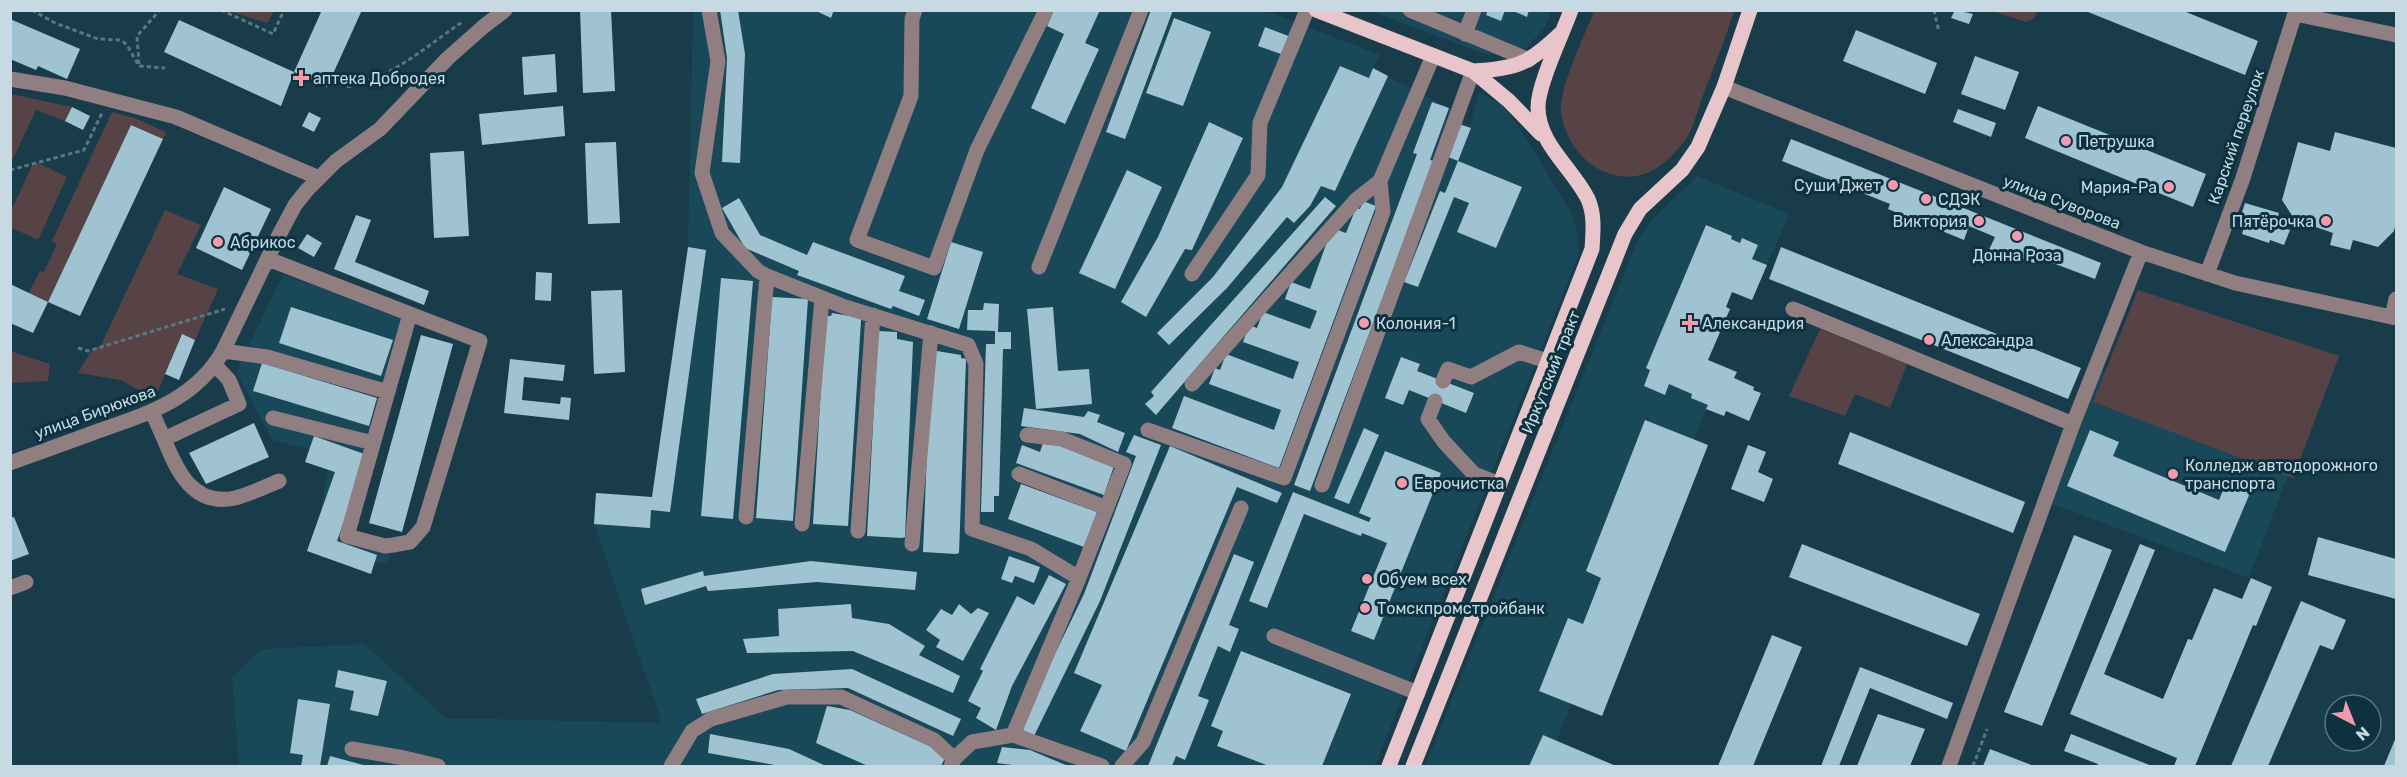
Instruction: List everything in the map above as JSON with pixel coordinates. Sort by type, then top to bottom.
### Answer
[{"type":"main road","points":[[1316,10],[1473,71],[1509,101],[1545,138]]},
{"type":"main road","name":"Иркутский тракт","points":[[1389,766],[1592,249],[1594,222],[1588,200],[1545,138],[1539,120],[1540,93],[1571,10]]},
{"type":"main road","name":"Иркутский тракт","points":[[1413,766],[1625,234],[1640,209],[1682,170],[1698,147],[1724,87],[1750,10]]},
{"type":"main road","points":[[1473,71],[1505,68],[1529,60],[1564,29]]},
{"type":"street","name":"улица Бирюкова","points":[[10,462],[152,412],[178,399],[201,381],[215,365],[223,351],[295,205],[336,161],[380,129],[448,58],[505,10]]},
{"type":"street","points":[[709,10],[718,62],[702,173],[722,233],[758,271],[767,276],[822,298],[968,345],[976,364],[972,529],[1031,549],[1079,578]]},
{"type":"street","points":[[915,10],[912,19],[911,96],[857,240],[934,268],[977,150],[1046,10]]},
{"type":"street","points":[[1039,267],[1141,10]]},
{"type":"street","points":[[1192,274],[1258,175],[1260,123],[1307,10]]},
{"type":"street","points":[[1410,10],[1529,60]]},
{"type":"street","points":[[1465,34],[1474,10]]},
{"type":"street","points":[[2296,12],[2397,35]]},
{"type":"street","name":"Карский переулок","points":[[2207,274],[2242,178],[2296,12]]},
{"type":"street","points":[[1148,430],[1284,478],[1383,212],[1380,181],[1433,56]]},
{"type":"street","points":[[1323,485],[1473,71]]},
{"type":"street","points":[[10,79],[65,88],[176,117],[318,178]]},
{"type":"street","name":"улица Суворова","points":[[1724,87],[2141,252],[2235,283],[2394,317]]},
{"type":"street","points":[[1192,384],[1356,200],[1380,181]]},
{"type":"street","points":[[1949,766],[2073,424],[2141,252]]},
{"type":"street","points":[[268,259],[480,341],[423,527],[410,542],[385,546],[347,536],[410,314]]},
{"type":"street","points":[[746,517],[767,276]]},
{"type":"street","points":[[802,524],[822,298]]},
{"type":"street","points":[[2394,317],[2397,299]]},
{"type":"street","points":[[1793,309],[2073,424]]},
{"type":"street","points":[[858,531],[873,315]]},
{"type":"street","points":[[912,544],[931,333]]},
{"type":"street","points":[[223,351],[267,357],[388,392]]},
{"type":"street","points":[[1443,381],[1448,369],[1471,377],[1519,352],[1547,361]]},
{"type":"street","points":[[164,439],[239,404],[229,380],[215,365]]},
{"type":"street","points":[[1435,401],[1428,419],[1444,442],[1474,474],[1500,484]]},
{"type":"street","points":[[152,412],[183,480],[196,491],[215,498],[234,498],[279,481]]},
{"type":"street","points":[[273,418],[373,443]]},
{"type":"street","points":[[1013,735],[1124,464],[1062,439],[1027,435]]},
{"type":"street","points":[[1019,474],[1107,508]]},
{"type":"street","points":[[1122,766],[1143,742],[1241,508]]},
{"type":"street","points":[[10,588],[26,582]]},
{"type":"street","points":[[1274,636],[1418,693]]},
{"type":"street","points":[[671,766],[692,732],[711,719],[787,698],[841,697],[934,740],[953,763],[972,742],[1013,735],[1102,766]]},
{"type":"street","points":[[352,749],[438,766]]},
{"type":"path","points":[[32,10],[55,23],[98,39],[122,40],[139,66]]},
{"type":"path","points":[[139,66],[138,36],[160,10]]},
{"type":"path","points":[[221,10],[273,34],[284,10]]},
{"type":"path","points":[[1934,10],[1939,32]]},
{"type":"path","points":[[347,87],[365,84],[410,58],[470,16]]},
{"type":"path","points":[[139,66],[165,68]]},
{"type":"path","points":[[10,170],[84,150],[104,109]]},
{"type":"path","points":[[78,348],[88,351],[246,303]]},
{"type":"path","points":[[1973,766],[1987,729]]},
{"type":"shaded area","points":[[229,11],[274,11],[267,23]]},
{"type":"shaded area","points":[[693,11],[1266,11],[1380,55],[1373,69],[1449,108],[1470,128],[1479,92],[1500,103],[1518,126],[1571,212],[1578,234],[1578,256],[1375,766],[239,766],[232,678],[262,649],[364,644],[446,718],[662,723],[594,524],[596,493],[652,497],[688,247]]},
{"type":"shaded area","points":[[1370,11],[1551,11],[1545,27],[1527,47],[1508,57],[1485,54]]},
{"type":"shaded area","points":[[1594,11],[1734,11],[1688,135],[1667,160],[1644,174],[1629,177],[1601,170],[1588,162],[1578,151],[1569,139],[1564,125],[1561,110],[1564,87]]},
{"type":"shaded area","points":[[1993,11],[2038,11],[2034,18],[2026,22]]},
{"type":"shaded area","points":[[11,94],[72,107],[65,121],[36,110],[11,163]]},
{"type":"shaded area","points":[[112,112],[135,118],[166,132],[163,139],[131,125],[48,302],[29,293],[40,271],[44,272],[57,244],[52,241]]},
{"type":"shaded area","points":[[34,161],[67,177],[38,240],[10,227],[11,211]]},
{"type":"shaded area","points":[[1697,176],[1789,214],[1767,265],[1736,252],[1705,365],[1691,398],[1708,405],[1694,439],[1708,445],[1696,476],[1666,465],[1557,740],[1616,766],[1425,766],[1637,242],[1649,223]]},
{"type":"shaded area","points":[[165,210],[201,225],[177,274],[218,289],[195,340],[181,335],[156,396],[147,395],[121,380],[78,373],[90,353],[101,345]]},
{"type":"shaded area","points":[[283,275],[406,316],[345,536],[391,548],[387,565],[315,546],[330,455],[272,440],[236,372]]},
{"type":"shaded area","points":[[2138,290],[2339,356],[2293,478],[2093,402]]},
{"type":"shaded area","points":[[1820,329],[1907,364],[1890,408],[1855,394],[1845,416],[1789,396]]},
{"type":"shaded area","points":[[10,351],[50,364],[48,381],[11,383]]},
{"type":"shaded area","name":"Колледж автодорожного транспорта","points":[[2098,370],[2299,446],[2249,578],[2048,502]]},
{"type":"building","points":[[322,10],[362,10],[327,87],[294,72]]},
{"type":"building","points":[[580,10],[611,10],[615,91],[583,93]]},
{"type":"building","points":[[720,10],[738,10],[745,54],[740,163],[722,162],[727,58]]},
{"type":"building","points":[[814,10],[834,10],[831,18]]},
{"type":"building","points":[[1054,10],[1100,10],[1085,43],[1099,49],[1065,124],[1031,108],[1064,34],[1047,26]]},
{"type":"building","points":[[1151,10],[1173,10],[1125,139],[1106,132]]},
{"type":"building","points":[[1488,10],[1505,10],[1501,21],[1486,15]]},
{"type":"building","points":[[1511,10],[1529,10],[1527,17]]},
{"type":"building","points":[[1955,10],[1973,14],[1969,24],[1951,18]]},
{"type":"building","points":[[2083,10],[2181,10],[2258,41],[2245,75]]},
{"type":"building","points":[[1174,18],[1211,32],[1183,106],[1146,93]]},
{"type":"building","points":[[10,19],[80,49],[67,79],[38,66],[36,70],[10,59]]},
{"type":"building","points":[[179,20],[294,72],[281,106],[164,52]]},
{"type":"building","points":[[1265,27],[1291,37],[1284,55],[1258,46]]},
{"type":"building","points":[[1856,30],[1937,63],[1925,94],[1843,61]]},
{"type":"building","points":[[555,54],[557,92],[524,95],[522,57]]},
{"type":"building","points":[[1975,56],[2019,72],[2005,110],[1961,94]]},
{"type":"building","points":[[1340,66],[1369,78],[1373,68],[1388,76],[1335,191],[1321,186],[1310,206],[1294,223],[1287,217],[1227,288],[1169,345],[1157,333],[1213,277],[1282,187]]},
{"type":"building","name":"Колония-1","points":[[1432,102],[1449,108],[1430,160],[1434,161],[1310,491],[1294,485],[1417,154],[1413,153]]},
{"type":"building","points":[[563,106],[565,136],[482,145],[479,114]]},
{"type":"building","points":[[2038,106],[2206,174],[2193,207],[2025,138]]},
{"type":"building","points":[[72,107],[90,116],[83,130],[65,121]]},
{"type":"building","points":[[1958,109],[1996,123],[1991,137],[1953,122]]},
{"type":"building","points":[[309,112],[321,118],[314,132],[302,126]]},
{"type":"building","points":[[1209,122],[1243,138],[1192,250],[1185,249],[1146,317],[1121,302],[1158,237]]},
{"type":"building","points":[[1459,124],[1471,128],[1458,161],[1446,156]]},
{"type":"building","points":[[131,125],[163,139],[80,316],[48,302]]},
{"type":"building","points":[[2335,132],[2396,148],[2396,223],[2394,231],[2378,247],[2353,240],[2350,250],[2330,245],[2333,233],[2293,217],[2282,200],[2298,142],[2330,151]]},
{"type":"building","points":[[1791,139],[2101,263],[2095,279],[2037,257],[2034,263],[2018,257],[2017,261],[1989,250],[1995,237],[1969,226],[1964,240],[1888,209],[1890,204],[1782,161]]},
{"type":"building","points":[[616,142],[620,223],[588,224],[585,143]]},
{"type":"building","points":[[464,151],[469,236],[434,238],[430,153]]},
{"type":"building","points":[[1458,161],[1522,187],[1496,248],[1457,232],[1469,203],[1454,197],[1418,287],[1404,282],[1440,191],[1445,193]]},
{"type":"building","points":[[1127,170],[1162,187],[1115,289],[1079,273]]},
{"type":"building","points":[[224,187],[271,209],[242,270],[196,248]]},
{"type":"building","points":[[1325,197],[1336,206],[1156,415],[1145,404],[1154,396],[1151,392]]},
{"type":"building","points":[[739,198],[760,235],[807,255],[813,242],[905,276],[899,291],[925,300],[919,316],[893,306],[891,309],[797,275],[799,271],[745,248],[722,208]]},
{"type":"building","points":[[1363,201],[1376,206],[1279,468],[1172,428],[1184,396],[1274,430],[1281,410],[1209,384],[1215,368],[1220,370],[1226,354],[1293,379],[1299,362],[1243,342],[1249,325],[1257,328],[1263,312],[1310,329],[1317,311],[1285,299],[1291,282],[1310,289],[1332,228],[1346,233],[1356,208],[1360,209]]},
{"type":"building","points":[[2245,203],[2279,213],[2275,225],[2290,230],[2284,245],[2270,240],[2269,243],[2242,234],[2245,223],[2239,221]]},
{"type":"building","points":[[356,215],[371,220],[355,262],[429,291],[424,305],[334,269]]},
{"type":"building","points":[[1706,225],[1732,236],[1731,239],[1740,243],[1742,238],[1758,245],[1752,259],[1767,265],[1752,300],[1732,292],[1726,307],[1730,309],[1708,360],[1737,372],[1734,378],[1754,387],[1753,390],[1761,393],[1749,421],[1726,411],[1724,416],[1706,409],[1708,405],[1691,398],[1692,394],[1669,384],[1665,395],[1644,386],[1650,370],[1646,368]]},
{"type":"building","points":[[307,234],[322,243],[314,257],[298,248]]},
{"type":"building","points":[[951,242],[983,252],[959,329],[927,319]]},
{"type":"building","points":[[688,247],[706,250],[670,512],[651,510],[650,528],[594,524],[596,493],[652,497]]},
{"type":"building","points":[[1781,247],[2081,368],[2068,399],[1769,279]]},
{"type":"building","points":[[536,272],[552,273],[551,301],[535,300]]},
{"type":"building","points":[[721,278],[753,281],[733,519],[701,516]]},
{"type":"building","points":[[10,284],[48,302],[33,333],[10,323]]},
{"type":"building","points":[[622,290],[625,372],[594,374],[591,291]]},
{"type":"building","points":[[772,297],[808,299],[793,521],[756,518]]},
{"type":"building","points":[[984,303],[999,304],[998,332],[1011,332],[1011,349],[1003,349],[999,496],[994,496],[994,512],[981,512],[986,344],[995,344],[995,331],[967,330],[968,310],[983,310]]},
{"type":"building","points":[[291,307],[393,340],[381,376],[279,343]]},
{"type":"building","points":[[1053,307],[1058,371],[1089,369],[1092,404],[1036,409],[1027,309]]},
{"type":"building","points":[[832,313],[861,318],[848,526],[813,524],[825,316],[831,316]]},
{"type":"building","points":[[878,331],[897,332],[897,339],[913,342],[905,537],[902,538],[867,536]]},
{"type":"building","points":[[182,334],[195,340],[179,380],[165,374]]},
{"type":"building","points":[[421,335],[453,344],[402,532],[369,523]]},
{"type":"building","points":[[931,350],[961,355],[961,358],[966,359],[959,553],[956,554],[923,552]]},
{"type":"building","points":[[1401,357],[1420,364],[1417,371],[1474,393],[1466,413],[1409,390],[1403,405],[1385,398]]},
{"type":"building","points":[[510,359],[565,365],[563,381],[524,377],[522,400],[560,404],[561,397],[571,398],[569,420],[504,413]]},
{"type":"building","points":[[262,363],[377,398],[369,426],[253,391]]},
{"type":"building","points":[[1024,408],[1084,417],[1088,411],[1100,415],[1097,422],[1125,433],[1118,452],[1080,434],[1021,426]]},
{"type":"building","points":[[1645,420],[1708,445],[1602,716],[1539,691],[1568,618],[1583,624],[1601,578],[1586,571]]},
{"type":"building","points":[[254,423],[269,457],[206,484],[189,453]]},
{"type":"building","points":[[1364,428],[1379,435],[1349,504],[1334,498]]},
{"type":"building","points":[[2090,430],[2119,442],[2113,456],[2219,500],[2226,483],[2250,493],[2225,552],[2067,486]]},
{"type":"building","points":[[1850,432],[2025,502],[2013,533],[1838,464]]},
{"type":"building","points":[[1134,435],[1161,445],[1100,601],[1034,736],[1019,728],[1084,594],[1136,456],[1126,452]]},
{"type":"building","points":[[314,436],[367,455],[337,541],[377,555],[371,574],[307,551],[335,472],[305,462]]},
{"type":"building","points":[[1044,440],[1114,466],[1104,495],[1016,463],[1022,445],[1040,452]]},
{"type":"building","points":[[1748,445],[1766,452],[1758,472],[1773,479],[1764,502],[1731,489]]},
{"type":"building","points":[[1170,446],[1282,493],[1277,503],[1237,487],[1126,751],[1080,731],[1102,685],[1074,673]]},
{"type":"building","points":[[1385,451],[1441,473],[1374,640],[1351,631],[1387,543],[1362,533],[1361,536],[1304,514],[1267,608],[1249,601],[1293,492],[1369,522],[1371,518],[1359,513]]},
{"type":"building","points":[[1021,484],[1097,512],[1084,547],[1008,519]]},
{"type":"building","points":[[14,517],[29,554],[10,561],[10,518]]},
{"type":"building","points":[[2074,535],[2112,550],[2042,726],[2004,712]]},
{"type":"building","points":[[2318,537],[2396,559],[2396,599],[2308,575]]},
{"type":"building","points":[[1802,544],[1980,614],[1967,646],[1789,577]]},
{"type":"building","points":[[2140,544],[2155,550],[2104,674],[2163,699],[2188,639],[2192,640],[2214,588],[2242,599],[2251,578],[2272,587],[2256,626],[2253,625],[2195,766],[2174,766],[2177,758],[2070,714]]},
{"type":"building","points":[[1234,554],[1254,562],[1229,625],[1239,629],[1230,652],[1218,646],[1198,696],[1209,700],[1185,760],[1176,756],[1172,766],[1148,766]]},
{"type":"building","points":[[1009,556],[1040,567],[1034,583],[1015,576],[1012,583],[1001,579]]},
{"type":"building","points":[[811,561],[917,572],[915,590],[817,582],[708,591],[706,586],[645,605],[641,589],[703,571],[704,576]]},
{"type":"building","points":[[1049,575],[1066,584],[1012,686],[996,730],[976,718],[981,708],[968,701],[983,671],[980,669],[1017,596],[1034,605]]},
{"type":"building","points":[[2301,601],[2346,620],[2333,650],[2320,645],[2268,766],[2231,766]]},
{"type":"building","points":[[851,604],[852,618],[889,624],[925,646],[919,655],[960,676],[953,693],[853,651],[747,653],[743,639],[779,636],[778,609]]},
{"type":"building","points":[[959,604],[971,614],[978,608],[989,613],[963,661],[936,647],[940,640],[926,630],[941,609],[952,615]]},
{"type":"building","points":[[1772,635],[1802,647],[1753,766],[1718,766]]},
{"type":"building","points":[[1241,651],[1351,694],[1322,766],[1269,766],[1217,746],[1223,731],[1211,726]]},
{"type":"building","points":[[1860,667],[1953,703],[1947,719],[1870,688],[1839,766],[1821,766]]},
{"type":"building","points":[[852,669],[961,719],[953,736],[848,688],[778,690],[702,714],[696,699],[773,674]]},
{"type":"building","points":[[338,670],[387,681],[378,716],[350,710],[354,691],[335,687]]},
{"type":"building","points":[[298,699],[330,704],[320,766],[301,766],[303,755],[290,753]]},
{"type":"building","points":[[827,706],[850,710],[947,754],[941,766],[868,766],[816,743]]},
{"type":"building","points":[[1878,714],[1925,729],[1910,766],[1857,766]]},
{"type":"building","points":[[710,734],[789,749],[826,766],[780,766],[708,753]]},
{"type":"building","points":[[2071,734],[2152,766],[2097,766],[2098,764],[2064,751]]},
{"type":"building","points":[[1543,735],[1557,741],[1616,766],[1529,766]]},
{"type":"building","points":[[2396,737],[2396,766],[2384,766]]},
{"type":"building","points":[[1002,747],[1030,750],[1068,766],[1019,766],[997,763]]},
{"type":"building","points":[[1990,749],[2034,766],[1983,766]]},
{"type":"building","points":[[330,756],[367,766],[327,766]]},
{"type":"place","name":"аптека Добродея","points":[[301,78]]},
{"type":"place","name":"Петрушка","points":[[2066,141]]},
{"type":"place","name":"Суши Джет","points":[[1893,185]]},
{"type":"place","name":"Мария-Ра","points":[[2169,187]]},
{"type":"place","name":"СДЭК","points":[[1926,199]]},
{"type":"place","name":"Виктория","points":[[1979,221]]},
{"type":"place","name":"Пятёрочка","points":[[2326,221]]},
{"type":"place","name":"Донна Роза","points":[[2017,236]]},
{"type":"place","name":"Абрикос","points":[[218,242]]},
{"type":"place","name":"Колония-1","points":[[1364,323]]},
{"type":"place","name":"Александрия","points":[[1690,323]]},
{"type":"place","name":"Александра","points":[[1929,340]]},
{"type":"place","name":"Колледж автодорожного транспорта","points":[[2173,474]]},
{"type":"place","name":"Еврочистка","points":[[1402,483]]},
{"type":"place","name":"Обуем всех","points":[[1367,579]]},
{"type":"place","name":"Томскпромстройбанк","points":[[1365,608]]}]
